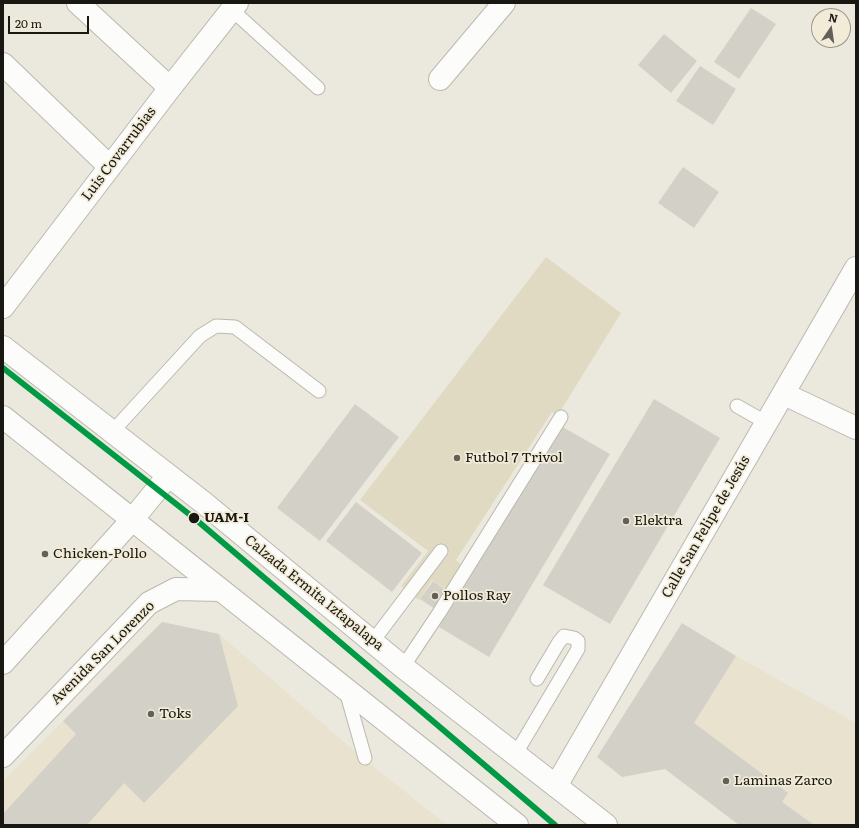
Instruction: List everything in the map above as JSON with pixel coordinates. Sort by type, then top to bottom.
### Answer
[{"type":"street","points":[[78,3],[170,88]]},
{"type":"street","points":[[440,79],[504,3]]},
{"type":"street","name":"Luis Covarrubias","points":[[3,307],[235,5]]},
{"type":"street","points":[[3,64],[110,167]]},
{"type":"street","name":"Calle San Felipe de Jesús","points":[[556,786],[856,268]]},
{"type":"street","name":"Calzada Ermita Iztapalapa","points":[[3,347],[204,504],[403,667],[606,825]]},
{"type":"street","points":[[784,394],[856,428]]},
{"type":"street","points":[[3,417],[517,825]]},
{"type":"street","points":[[3,663],[132,520],[168,476]]},
{"type":"street","name":"Avenida San Lorenzo","points":[[3,756],[149,603],[176,589],[220,590]]},
{"type":"lane","points":[[235,5],[318,88]]},
{"type":"lane","points":[[112,432],[200,336],[216,326],[235,327],[319,391]]},
{"type":"lane","points":[[737,406],[767,423]]},
{"type":"lane","points":[[403,667],[439,614],[561,417]]},
{"type":"lane","points":[[373,642],[441,551]]},
{"type":"lane","points":[[515,755],[578,649],[578,641],[574,638],[564,636],[538,679]]},
{"type":"lane","points":[[346,690],[365,758]]},
{"type":"shaded area","name":"Futbol 7 Trivol","points":[[546,257],[621,313],[558,415],[552,412],[456,560],[465,567],[450,592],[432,580],[419,600],[401,586],[428,551],[360,500]]},
{"type":"shaded area","points":[[162,622],[219,634],[365,760],[447,825],[3,825],[3,781]]},
{"type":"shaded area","points":[[736,656],[856,723],[856,825],[739,825],[665,769]]},
{"type":"building","points":[[751,8],[776,24],[739,79],[714,62]]},
{"type":"building","points":[[664,34],[697,61],[671,93],[638,65]]},
{"type":"building","points":[[700,66],[736,89],[713,125],[676,101]]},
{"type":"building","points":[[683,167],[719,192],[694,228],[658,203]]},
{"type":"building","name":"Elektra","points":[[654,399],[720,438],[610,624],[543,585]]},
{"type":"building","points":[[355,404],[399,437],[320,541],[277,508]]},
{"type":"building","points":[[559,425],[610,454],[489,657],[439,627]]},
{"type":"building","points":[[356,502],[422,553],[392,592],[326,541]]},
{"type":"building","name":"Pollos Ray","points":[[433,581],[450,593],[438,611],[420,599]]},
{"type":"building","name":"Toks","points":[[162,622],[219,634],[238,706],[144,803],[124,783],[87,825],[3,825],[3,814],[76,734],[63,721]]},
{"type":"building","points":[[682,623],[736,656],[694,723],[788,793],[782,802],[814,825],[739,825],[665,769],[622,777],[597,757]]},
{"type":"transit line","points":[[3,368],[194,518],[555,825]]},
{"type":"place","name":"Futbol 7 Trivol","points":[[457,458]]},
{"type":"place","name":"UAM-I","points":[[194,518]]},
{"type":"place","name":"Elektra","points":[[626,521]]},
{"type":"place","name":"Chicken-Pollo","points":[[45,554]]},
{"type":"place","name":"Pollos Ray","points":[[435,596]]},
{"type":"place","name":"Toks","points":[[151,714]]},
{"type":"place","name":"Laminas Zarco","points":[[726,781]]}]
